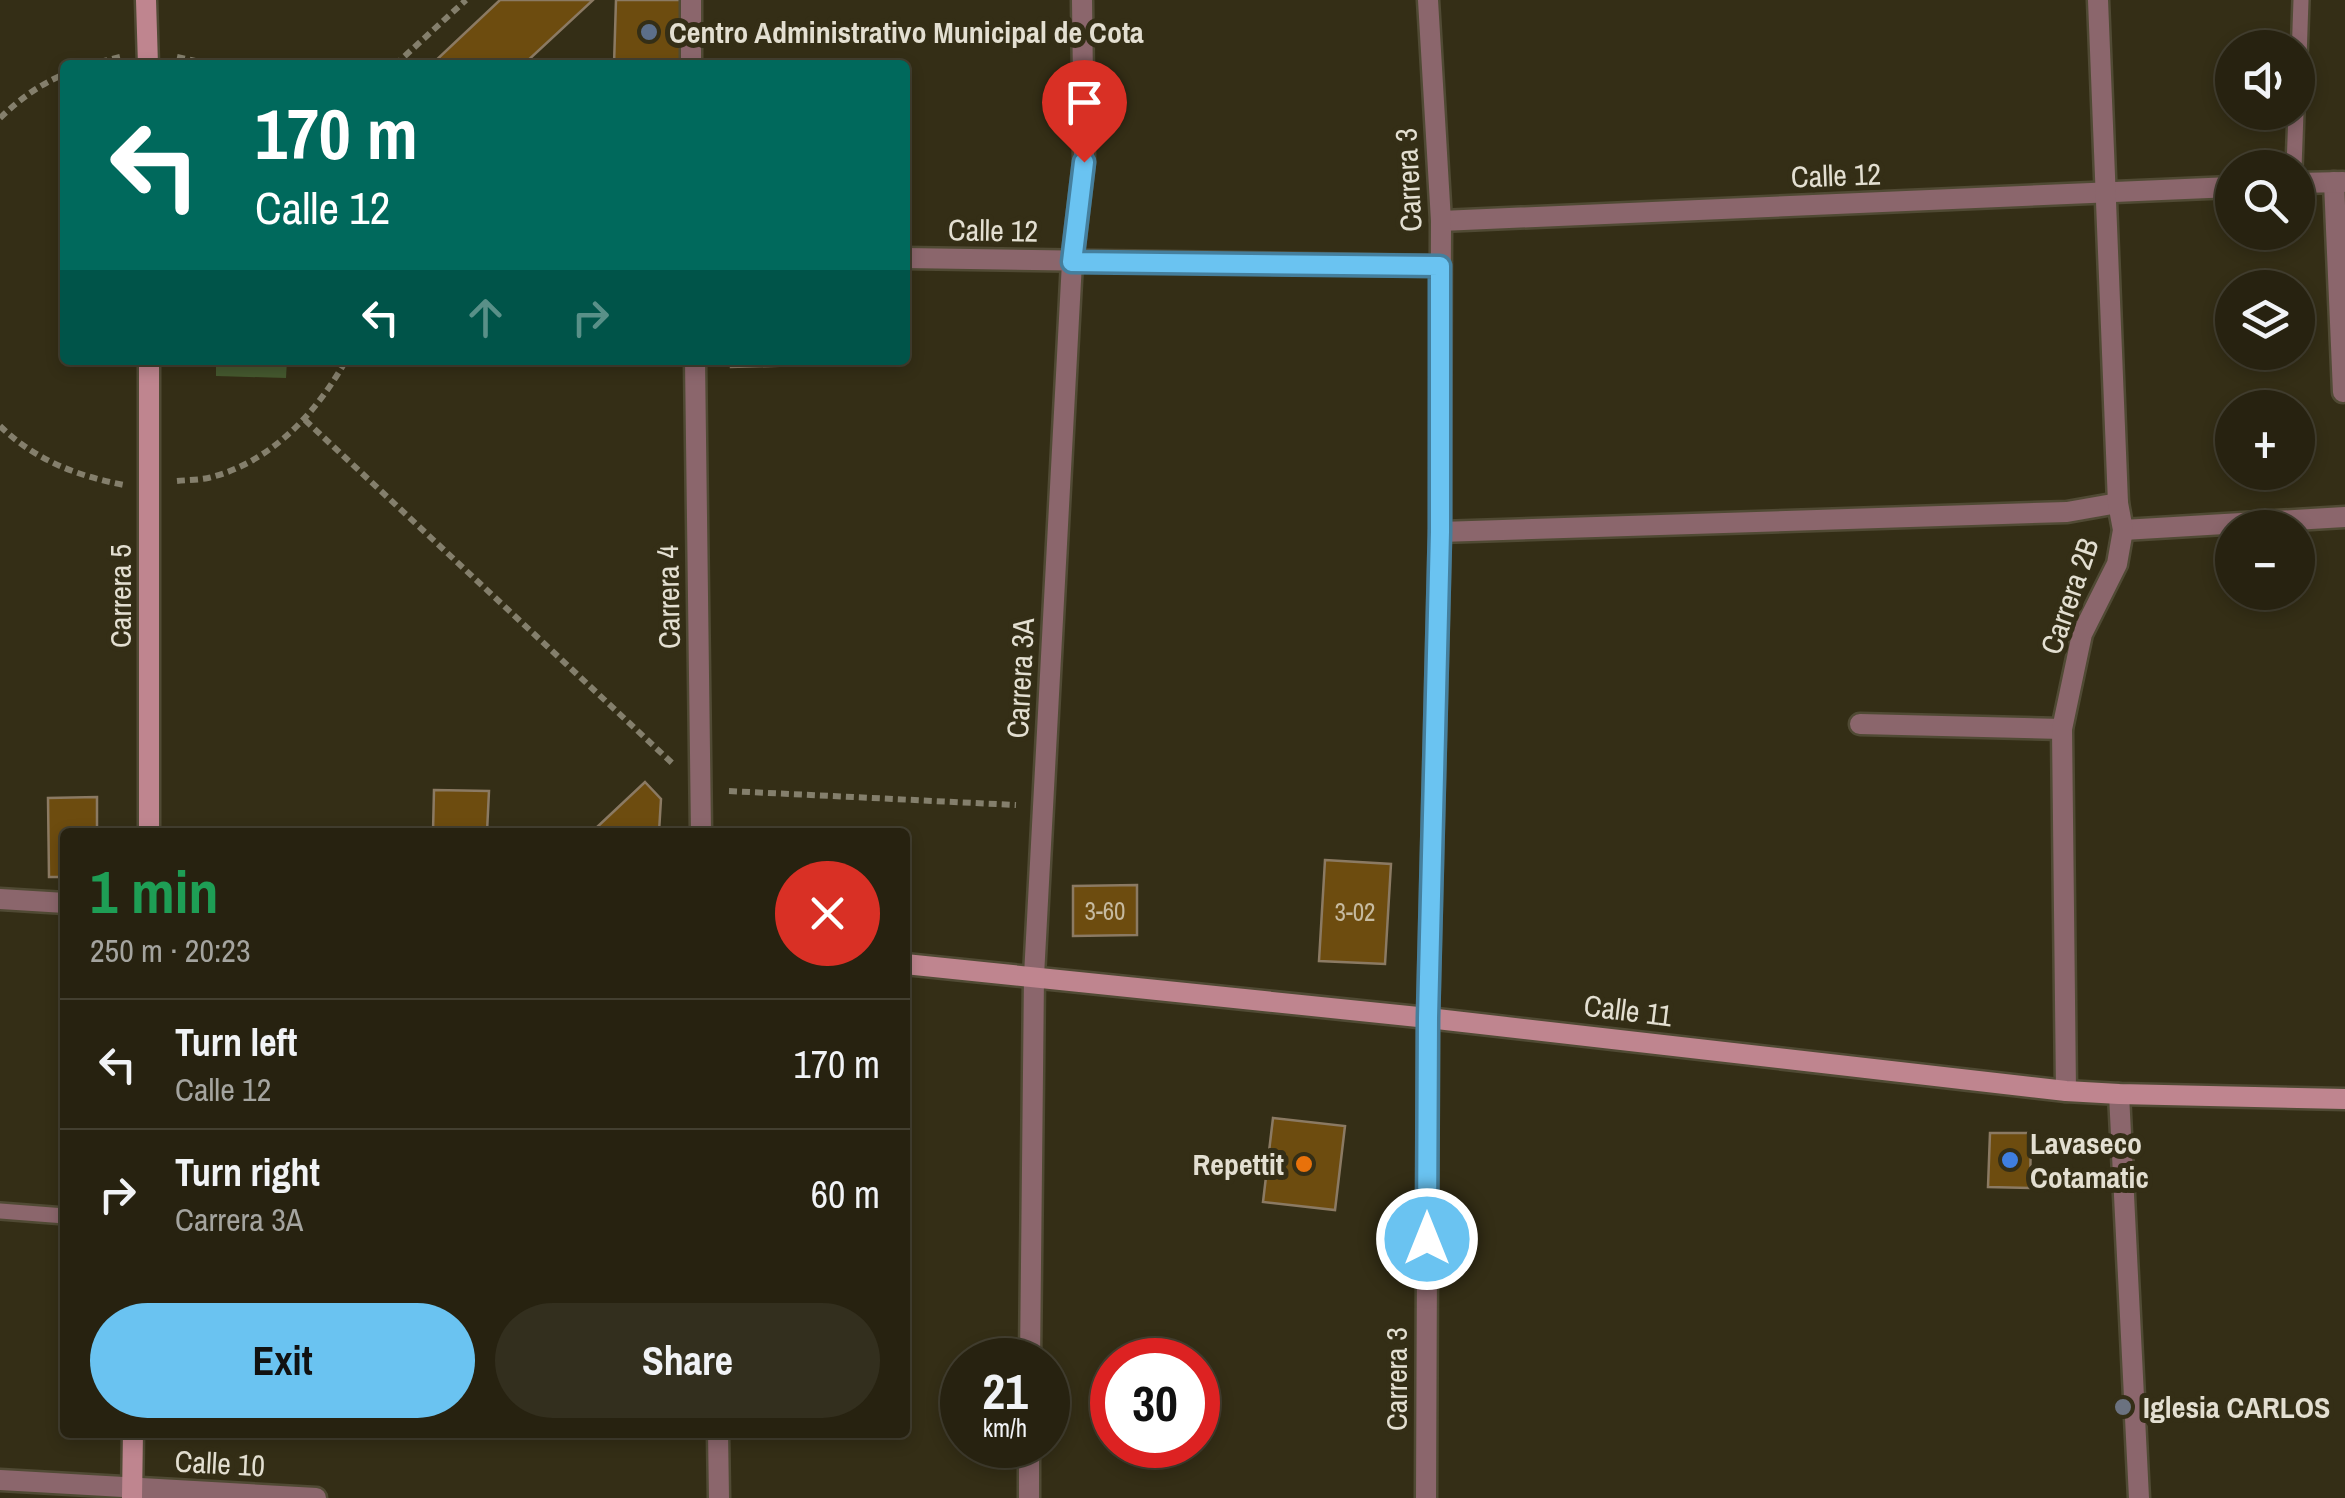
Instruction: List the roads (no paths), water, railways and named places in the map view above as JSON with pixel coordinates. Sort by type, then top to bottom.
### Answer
[{"type":"main road","points":[[146,0],[148,60]]},
{"type":"main road","name":"Carrera 5","points":[[150,365],[150,828]]},
{"type":"main road","name":"Calle 11","points":[[910,964],[1428,1018],[2066,1091],[2345,1099]]},
{"type":"main road","points":[[132,1493],[133,1438]]},
{"type":"street","points":[[691,0],[692,60]]},
{"type":"street","name":"Carrera 3A","points":[[1030,1338],[1034,976],[1072,262],[1084,162],[1082,0]]},
{"type":"street","name":"Carrera 3","points":[[1426,1498],[1428,1018],[1440,532],[1441,220],[1428,0]]},
{"type":"street","name":"Carrera 2B","points":[[2066,1091],[2062,729],[2082,634],[2117,564],[2123,530],[2118,503],[2098,0]]},
{"type":"street","points":[[2339,182],[2343,392]]},
{"type":"street","name":"Calle 12","points":[[1441,220],[2215,188]]},
{"type":"street","name":"Calle 12","points":[[910,258],[1440,266]]},
{"type":"street","name":"Carrera 4","points":[[695,365],[701,828]]},
{"type":"street","points":[[1440,532],[2067,512],[2118,503]]},
{"type":"street","points":[[2123,530],[2345,517]]},
{"type":"street","points":[[1860,724],[2062,729]]},
{"type":"street","points":[[0,899],[60,903]]},
{"type":"street","points":[[2120,1094],[2139,1498]]},
{"type":"street","points":[[718,1438],[718,1498]]},
{"type":"street","points":[[1028,1498],[1029,1468]]},
{"type":"street","name":"Calle 10","points":[[0,1480],[132,1493],[316,1498]]},
{"type":"lane","points":[[2300,30],[2301,0]]},
{"type":"lane","points":[[0,1210],[60,1216]]},
{"type":"place","name":"Centro Administrativo Municipal de Cota","points":[[649,32]]},
{"type":"place","name":"Lavaseco Cotamatic","points":[[2010,1160]]},
{"type":"place","name":"Repettit","points":[[1304,1164]]},
{"type":"place","name":"Iglesia CARLOS","points":[[2123,1407]]}]
